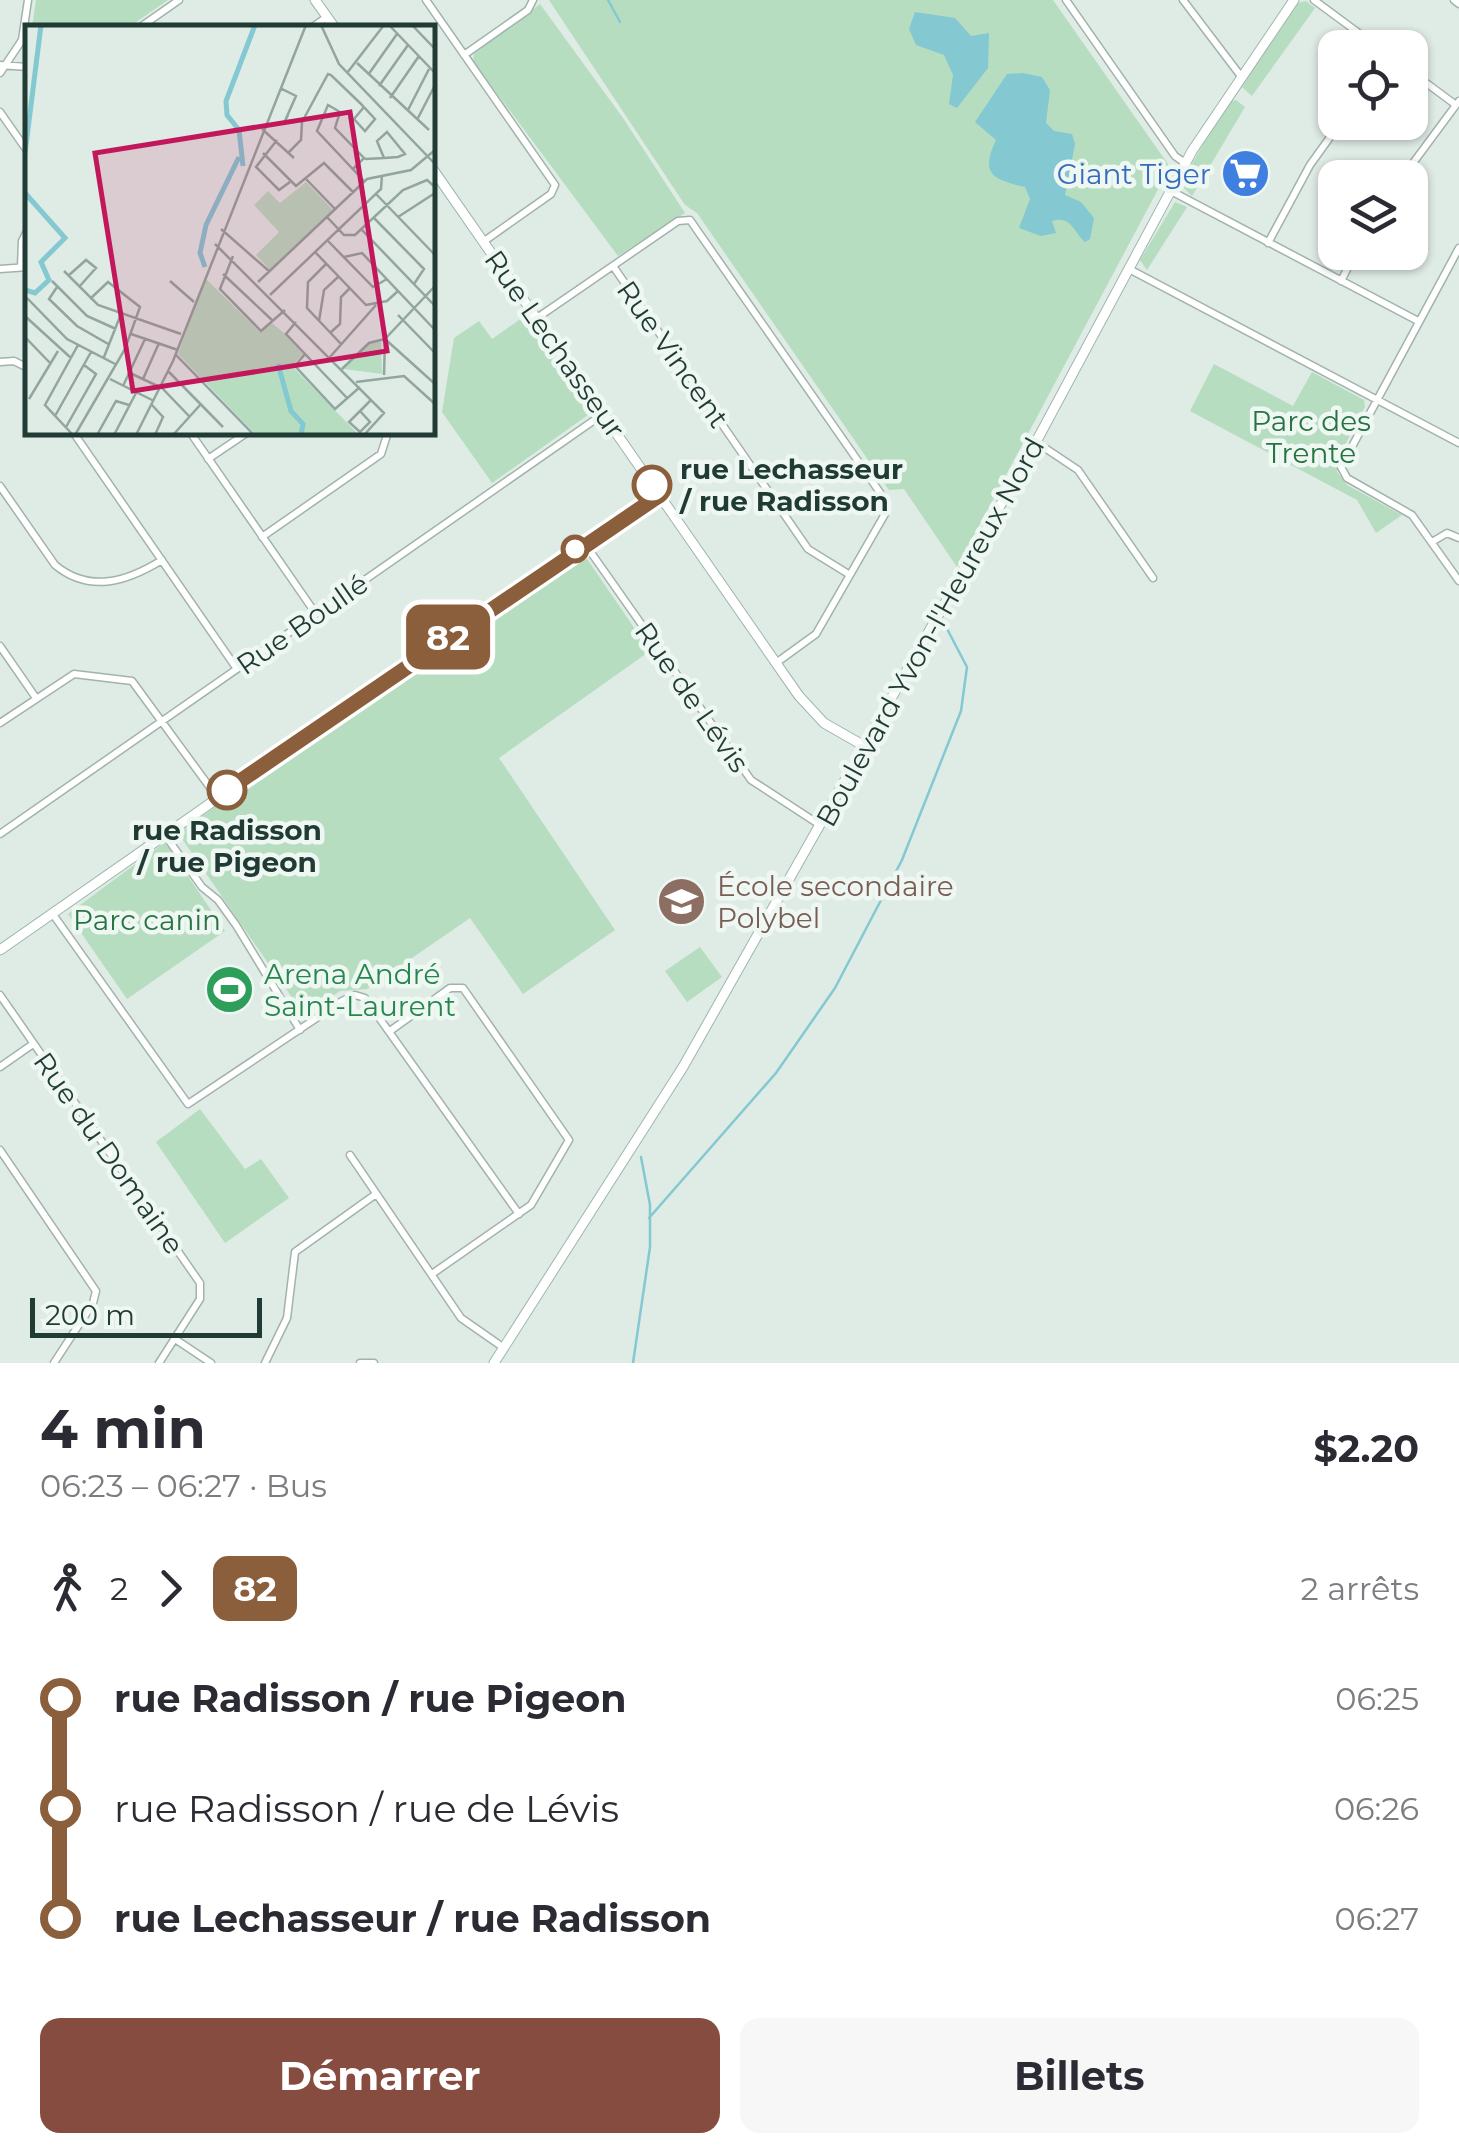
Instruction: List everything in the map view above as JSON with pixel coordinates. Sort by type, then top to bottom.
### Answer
[{"type":"street","points":[[2,69],[22,40],[28,0]]},
{"type":"street","points":[[143,25],[178,0]]},
{"type":"street","points":[[316,0],[332,25]]},
{"type":"street","points":[[426,0],[555,186],[483,242]]},
{"type":"street","points":[[1066,0],[1174,156],[1185,164]]},
{"type":"street","points":[[1183,0],[1240,75]]},
{"type":"street","name":"Boulevard Yvon-l'Heureux Nord","points":[[494,1363],[683,1067],[866,748],[1185,164],[1240,75],[1294,0]]},
{"type":"street","points":[[1314,0],[1355,30]]},
{"type":"street","points":[[464,55],[533,1]]},
{"type":"street","points":[[316,25],[327,16]]},
{"type":"street","points":[[1415,160],[1458,103],[1428,82]]},
{"type":"street","points":[[0,112],[25,148]]},
{"type":"street","points":[[1268,243],[1328,140]]},
{"type":"street","name":"Rue Lechasseur","points":[[435,172],[814,714],[866,748]]},
{"type":"street","points":[[1170,191],[1418,322]]},
{"type":"street","points":[[537,318],[686,219],[886,504],[816,634],[776,663]]},
{"type":"street","points":[[0,269],[24,267],[25,235]]},
{"type":"street","points":[[1459,248],[1343,460],[1342,472],[1410,513],[1455,567],[1459,581]]},
{"type":"street","name":"Rue Vincent","points":[[613,266],[808,548],[850,574]]},
{"type":"street","points":[[1129,269],[1458,440]]},
{"type":"street","points":[[1341,281],[1347,270]]},
{"type":"street","points":[[0,362],[14,361],[25,366]]},
{"type":"street","name":"Rue Boullé","points":[[0,834],[604,414]]},
{"type":"street","points":[[75,435],[237,669]]},
{"type":"street","points":[[192,435],[316,614]]},
{"type":"street","points":[[208,460],[244,435]]},
{"type":"street","points":[[262,537],[381,454],[387,435]]},
{"type":"street","points":[[1036,442],[1078,470],[1153,578]]},
{"type":"street","points":[[0,486],[55,565],[67,573],[122,582],[162,560]]},
{"type":"street","points":[[0,950],[660,495]]},
{"type":"street","points":[[1432,542],[1447,533],[1459,538]]},
{"type":"street","name":"Rue de Lévis","points":[[585,544],[750,780],[775,800],[822,826]]},
{"type":"street","points":[[0,646],[36,698]]},
{"type":"street","points":[[0,722],[78,673],[132,681],[217,797]]},
{"type":"street","points":[[164,834],[202,887],[230,916],[300,1030]]},
{"type":"street","points":[[52,913],[188,1104],[346,998],[360,996],[390,1031],[518,1214]]},
{"type":"street","points":[[390,1031],[455,987],[467,991],[570,1140],[532,1203],[432,1274]]},
{"type":"street","name":"Rue du Domaine","points":[[0,995],[200,1283],[200,1299],[159,1363]]},
{"type":"street","points":[[0,1067],[34,1044]]},
{"type":"street","points":[[0,1150],[95,1288],[94,1301],[54,1363]]},
{"type":"street","points":[[350,1155],[465,1322],[504,1348]]},
{"type":"street","points":[[265,1363],[287,1318],[295,1252],[376,1194]]},
{"type":"street","points":[[174,1339],[212,1363]]},
{"type":"street","points":[[360,1363],[374,1363]]},
{"type":"green space","points":[[36,0],[168,0],[132,25],[32,25]]},
{"type":"green space","points":[[549,0],[1053,0],[1170,167],[957,567],[904,489],[889,490],[697,213],[685,205]]},
{"type":"green space","points":[[1306,1],[1315,8],[1252,96],[1242,87],[1298,3]]},
{"type":"green space","points":[[540,4],[623,118],[685,213],[618,256],[473,61],[474,54]]},
{"type":"green space","points":[[1236,100],[1245,107],[1192,196],[1180,184],[1228,102]]},
{"type":"green space","points":[[1175,202],[1187,207],[1147,270],[1140,260]]},
{"type":"green space","points":[[526,315],[592,412],[492,483],[442,412],[454,338],[479,321],[492,339]]},
{"type":"green space","name":"Parc des Trente","points":[[1214,364],[1293,406],[1312,372],[1364,400],[1365,407],[1338,458],[1337,472],[1347,485],[1402,515],[1376,533],[1357,500],[1190,411]]},
{"type":"green space","points":[[578,554],[585,556],[650,651],[499,758],[615,930],[523,994],[470,918],[367,989],[340,991],[304,1015],[178,833]]},
{"type":"green space","name":"Parc canin","points":[[165,842],[225,931],[127,999],[68,914]]},
{"type":"green space","points":[[700,947],[722,977],[687,1002],[665,971]]},
{"type":"green space","points":[[200,1109],[245,1169],[261,1159],[289,1198],[225,1243],[156,1142]]},
{"type":"water","points":[[915,12],[955,18],[971,36],[989,33],[988,68],[957,108],[949,104],[953,75],[944,55],[916,45],[909,29]]},
{"type":"water","points":[[1007,74],[1042,77],[1050,90],[1046,123],[1054,131],[1072,134],[1075,144],[1065,195],[1081,202],[1094,218],[1090,239],[1085,242],[1063,220],[1052,221],[1056,233],[1041,236],[1019,228],[1030,199],[1025,187],[997,178],[989,168],[996,140],[975,122]]},
{"type":"waterway","points":[[608,0],[620,22]]},
{"type":"waterway","points":[[649,1218],[776,1073],[835,988],[902,860],[961,711],[967,667],[945,625]]},
{"type":"waterway","points":[[633,1363],[650,1247],[650,1205],[641,1157]]},
{"type":"bus line","name":"82","points":[[227,790],[574,549],[660,495],[652,485]]},
{"type":"place","name":"Giant Tiger","points":[[1246,174]]},
{"type":"place","name":"rue Lechasseur / rue Radisson","points":[[652,485]]},
{"type":"place","name":"rue Radisson / rue Pigeon","points":[[227,790]]},
{"type":"place","name":"École secondaire Polybel","points":[[682,902]]},
{"type":"place","name":"Arena André Saint-Laurent","points":[[229,990]]}]
